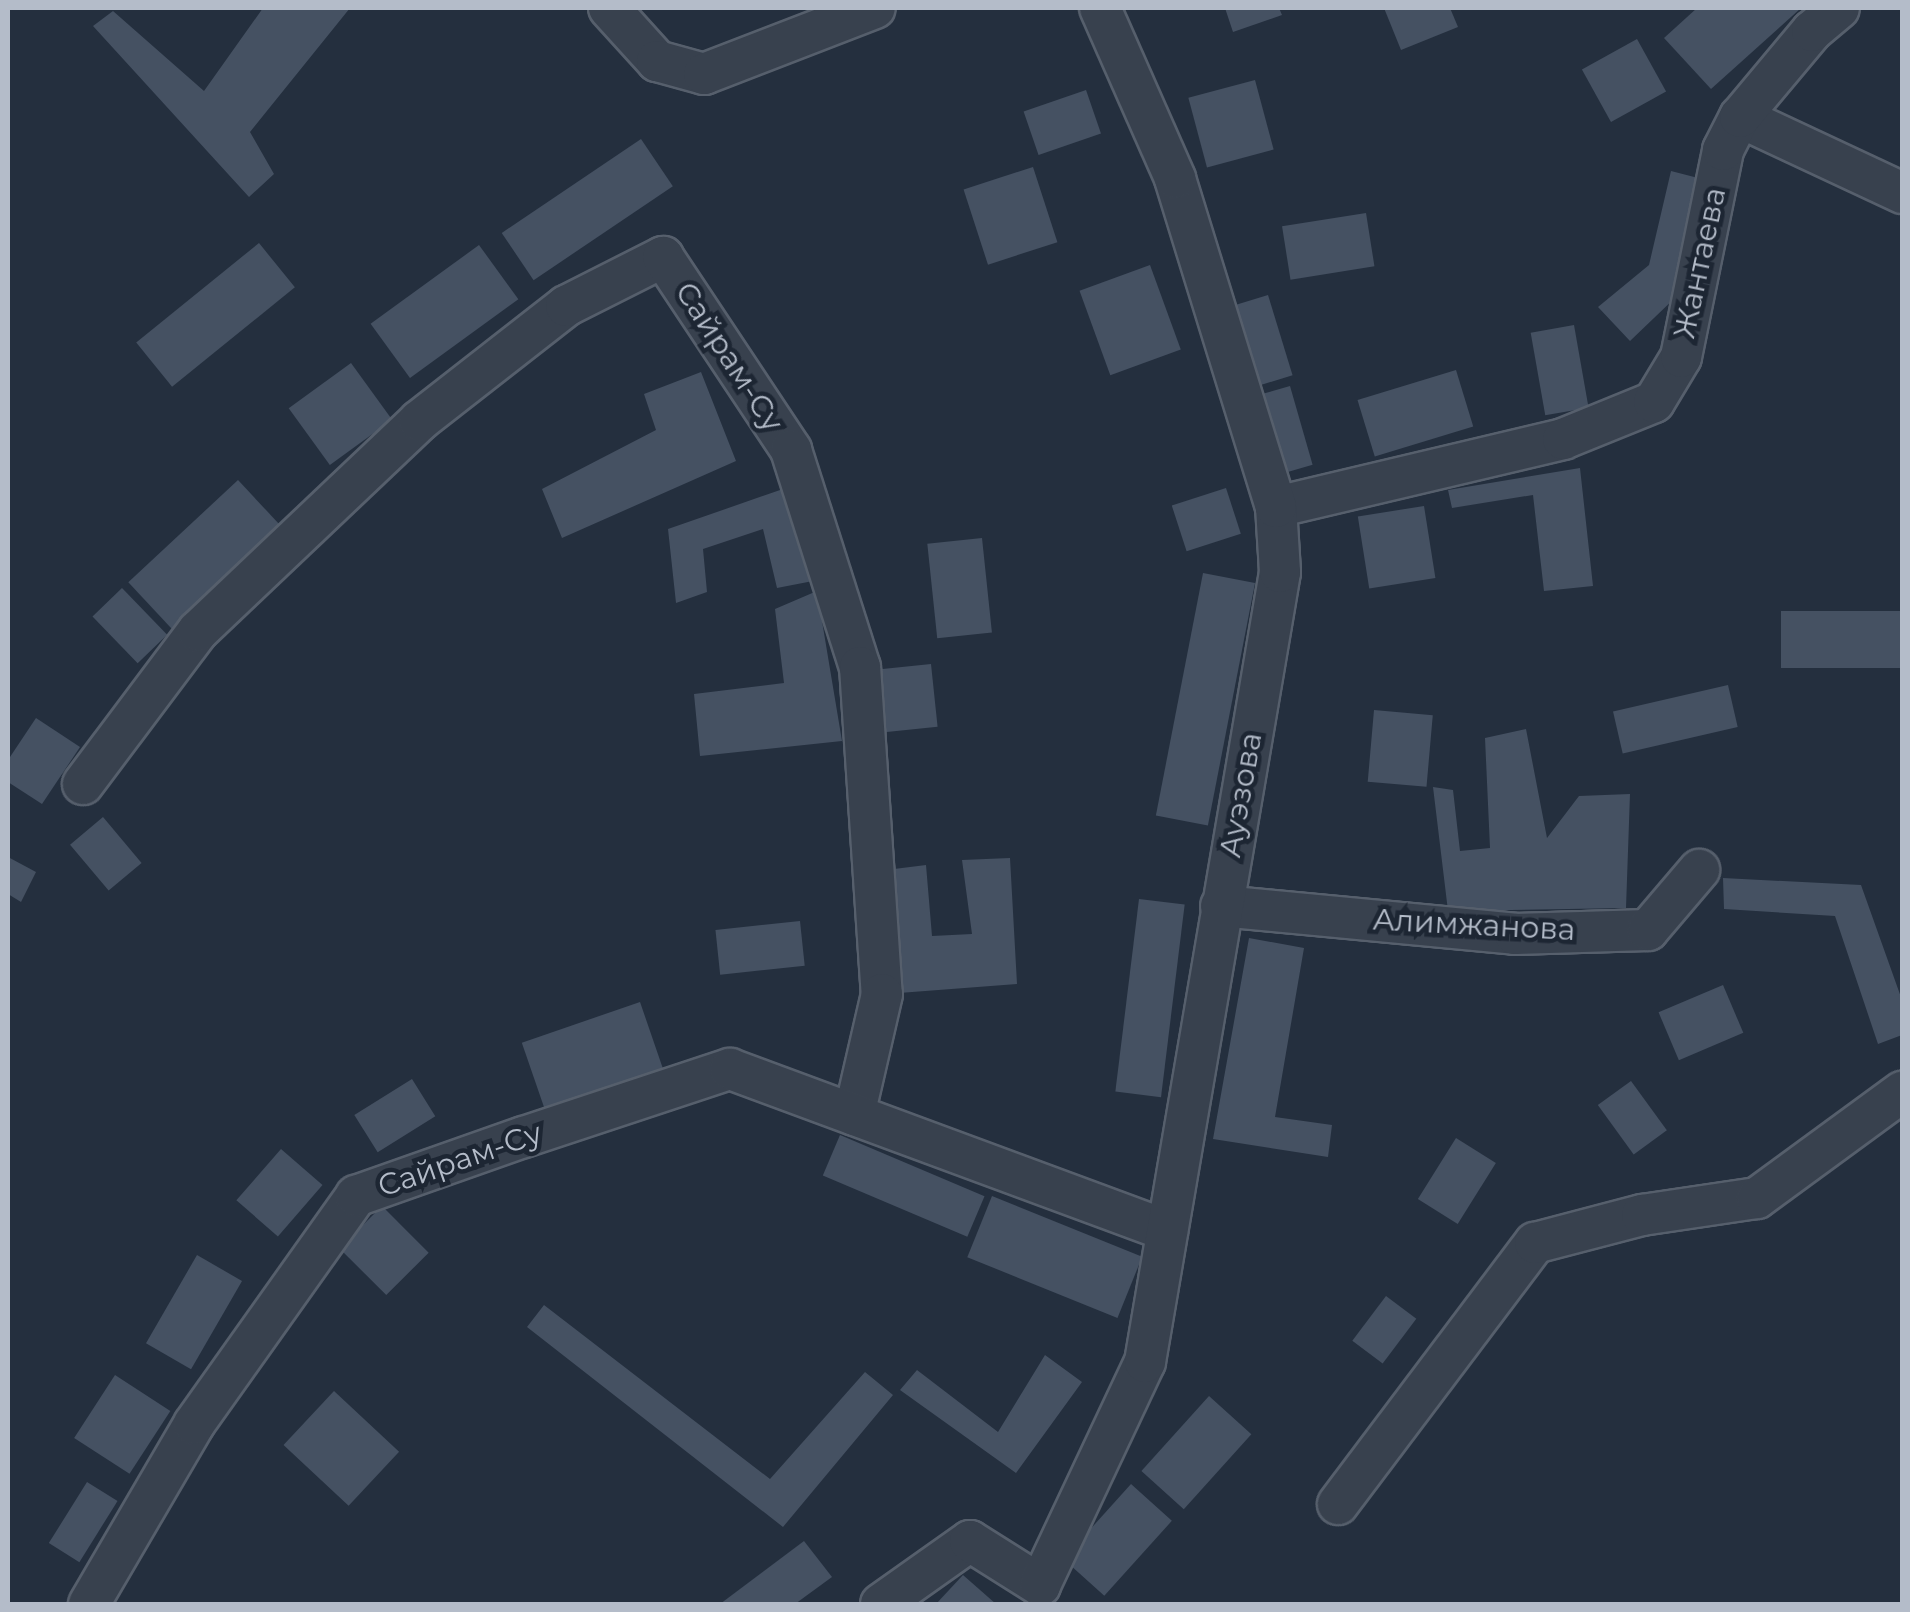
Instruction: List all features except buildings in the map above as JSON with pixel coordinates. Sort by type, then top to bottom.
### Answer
[{"type":"street","points":[[609,8],[657,62],[704,74],[875,8]]},
{"type":"street","name":"Ауэзова","points":[[881,1604],[970,1541],[1040,1585],[1145,1362],[1280,572],[1276,507],[1175,178],[1100,8]]},
{"type":"street","name":"Жантаева","points":[[1276,507],[1564,439],[1654,402],[1681,356],[1723,150],[1740,118],[1812,31],[1839,8]]},
{"type":"street","points":[[1740,118],[1902,193]]},
{"type":"street","name":"Сайрам-Су","points":[[83,784],[198,632],[419,421],[566,306],[663,257],[790,450],[860,667],[882,994],[854,1115]]},
{"type":"street","name":"Алимжанова","points":[[1222,906],[1515,934],[1648,930],[1698,870]]},
{"type":"street","name":"Сайрам-Су","points":[[90,1604],[194,1424],[356,1196],[730,1069],[1167,1231]]},
{"type":"street","points":[[1338,1504],[1535,1243],[1642,1215],[1757,1198],[1902,1092]]}]
